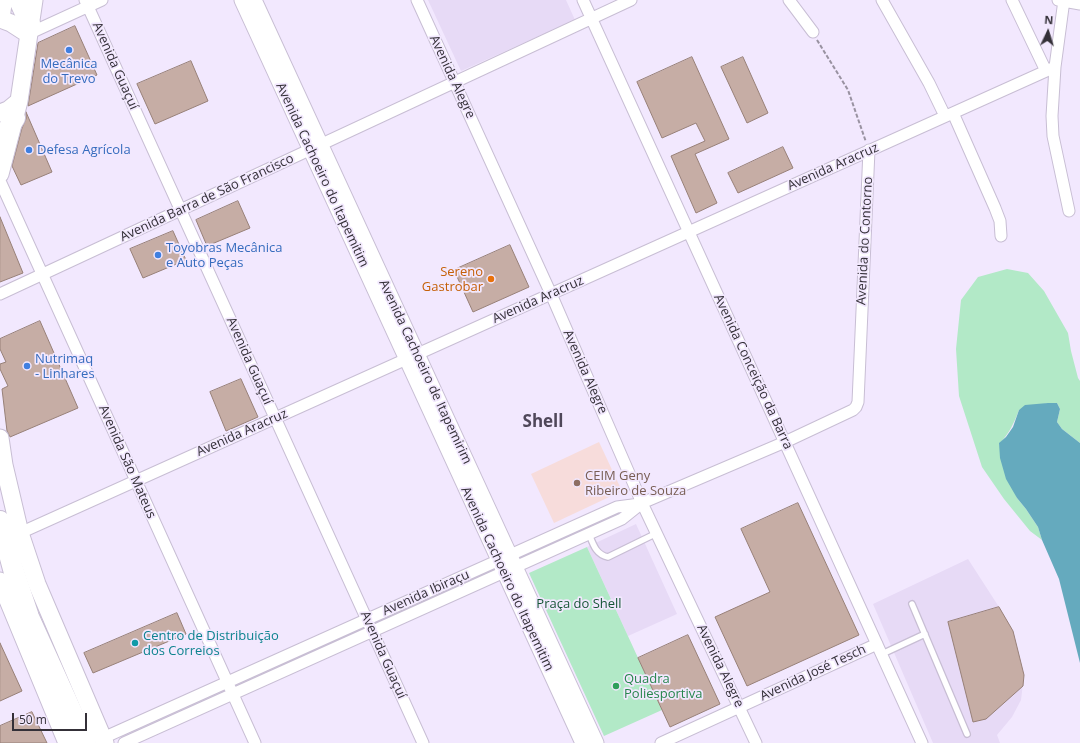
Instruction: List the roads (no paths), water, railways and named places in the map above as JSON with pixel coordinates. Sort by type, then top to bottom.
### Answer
[{"type":"highway","points":[[0,15],[2,0]]},
{"type":"highway","points":[[19,0],[29,29]]},
{"type":"highway","points":[[0,141],[11,111]]},
{"type":"highway","points":[[0,522],[13,569],[29,617],[98,741]]},
{"type":"main road","points":[[0,174],[11,111],[34,0]]},
{"type":"main road","points":[[0,19],[29,29]]},
{"type":"main road","points":[[0,438],[4,465],[20,533],[37,584],[98,741]]},
{"type":"main road","points":[[0,581],[67,743]]},
{"type":"street","points":[[29,29],[86,3],[102,0]]},
{"type":"street","name":"Avenida Cachoeiro do Itapemitim","points":[[242,0],[315,147]]},
{"type":"street","name":"Avenida Cachoeiro de Itapemirim","points":[[254,0],[315,147],[507,564],[596,743]]},
{"type":"street","name":"Avenida Alegre","points":[[417,0],[551,294],[642,503],[756,743]]},
{"type":"street","name":"Avenida Conceição da Barra","points":[[584,0],[922,743]]},
{"type":"street","name":"Avenida Barra de São Francisco","points":[[0,294],[631,0]]},
{"type":"street","points":[[789,0],[813,32]]},
{"type":"street","points":[[882,0],[949,115],[995,208],[1000,221],[1001,236]]},
{"type":"street","points":[[1012,0],[1051,69]]},
{"type":"street","points":[[1068,211],[1053,136],[1051,69],[1062,0],[1080,4]]},
{"type":"street","name":"Avenida Guaçuí","points":[[86,3],[423,743]]},
{"type":"street","name":"Avenida Aracruz","points":[[20,533],[1051,69]]},
{"type":"street","name":"Avenida do Contorno","points":[[856,407],[858,402],[869,150]]},
{"type":"street","name":"Avenida São Mateus","points":[[0,181],[255,743]]},
{"type":"street","name":"Avenida Ibiraçu","points":[[124,743],[372,632],[617,507],[642,503],[785,442],[853,410],[856,407]]},
{"type":"street","name":"Avenida Ibiraçu","points":[[98,741],[367,619],[507,564],[589,534],[622,519],[642,503]]},
{"type":"street","name":"Avenida Cachoeiro do Itapemitim","points":[[507,564],[583,743]]},
{"type":"street","name":"Avenida José Tesch","points":[[661,743],[877,644]]},
{"type":"lane","points":[[589,534],[598,552],[602,556],[608,557],[657,533]]},
{"type":"lane","points":[[912,604],[967,734]]},
{"type":"lane","points":[[882,654],[925,634]]},
{"type":"water","points":[[1057,403],[1060,409],[1057,422],[1062,429],[1080,443],[1080,663],[1059,579],[1038,527],[1017,498],[1006,479],[1000,458],[999,443],[1006,437],[1013,427],[1019,410],[1025,405]]},
{"type":"place","name":"Mecânica do Trevo","points":[[69,50]]},
{"type":"place","name":"Defesa Agrícola","points":[[29,150]]},
{"type":"place","name":"Toyobras Mecânica e Auto Peças","points":[[158,255]]},
{"type":"place","name":"Sereno Gastrobar","points":[[491,279]]},
{"type":"place","name":"Nutrimaq - Linhares","points":[[27,366]]},
{"type":"place","name":"CEIM Geny Ribeiro de Souza","points":[[577,483]]},
{"type":"place","name":"Centro de Distribuição dos Correios","points":[[135,643]]},
{"type":"place","name":"Quadra Poliesportiva","points":[[616,686]]},
{"type":"district","name":"Shell","points":[[543,422]]},
{"type":"park label","name":"Praça do Shell","points":[[579,604]]}]
